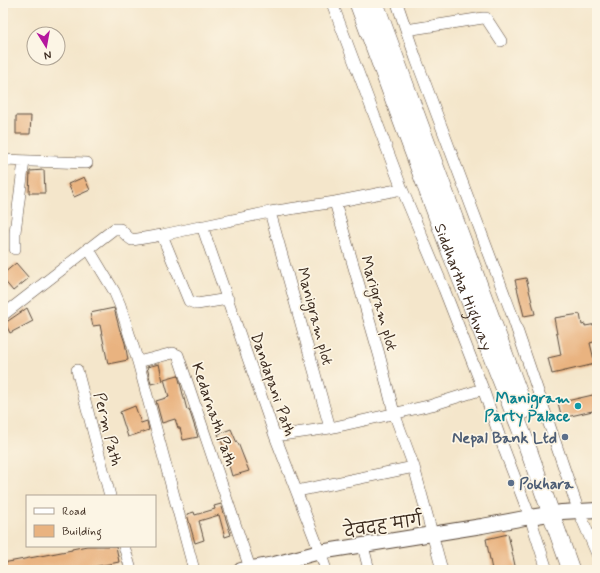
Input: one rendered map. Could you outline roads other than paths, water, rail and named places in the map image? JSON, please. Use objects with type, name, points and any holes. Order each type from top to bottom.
[{"type":"highway","name":"Siddhartha Highway","points":[[358,3],[454,261],[526,442],[584,570]]},
{"type":"highway","name":"Siddhartha Highway","points":[[375,3],[557,513],[571,570]]},
{"type":"main road","name":"देवदह मार्ग","points":[[245,569],[274,567],[320,552],[530,517],[597,510]]},
{"type":"street","points":[[332,3],[402,189],[444,289],[483,389],[530,517],[547,570]]},
{"type":"street","points":[[397,3],[416,59],[511,312],[579,512],[597,554]]},
{"type":"street","points":[[406,30],[486,18],[501,41]]},
{"type":"street","points":[[3,160],[87,163]]},
{"type":"street","points":[[15,249],[15,232],[24,161]]},
{"type":"street","points":[[3,316],[114,229],[120,229],[132,240],[270,212],[335,202],[402,189]]},
{"type":"street","name":"Marigram plot","points":[[335,202],[379,354],[394,413],[414,467],[442,570]]},
{"type":"street","name":"Manigram plot","points":[[270,212],[330,428]]},
{"type":"street","name":"Dandapani Path","points":[[202,226],[275,436],[326,570]]},
{"type":"street","points":[[162,235],[189,301],[197,304],[228,299]]},
{"type":"street","points":[[88,248],[114,291],[120,305],[138,362],[194,570]]},
{"type":"street","name":"Kedarnath Path","points":[[138,362],[173,353],[178,355],[245,569]]},
{"type":"street","name":"Perm Path","points":[[77,370],[110,495]]},
{"type":"street","points":[[275,436],[330,428],[432,405],[483,389]]},
{"type":"street","points":[[297,491],[414,467]]},
{"type":"street","points":[[363,546],[369,570]]},
{"type":"street","points":[[124,547],[131,570]]},
{"type":"place","name":"Manigram Party Palace","points":[[578,406]]},
{"type":"place","name":"Nepal Bank Ltd","points":[[565,437]]},
{"type":"place","name":"Pokhara","points":[[511,483]]}]
